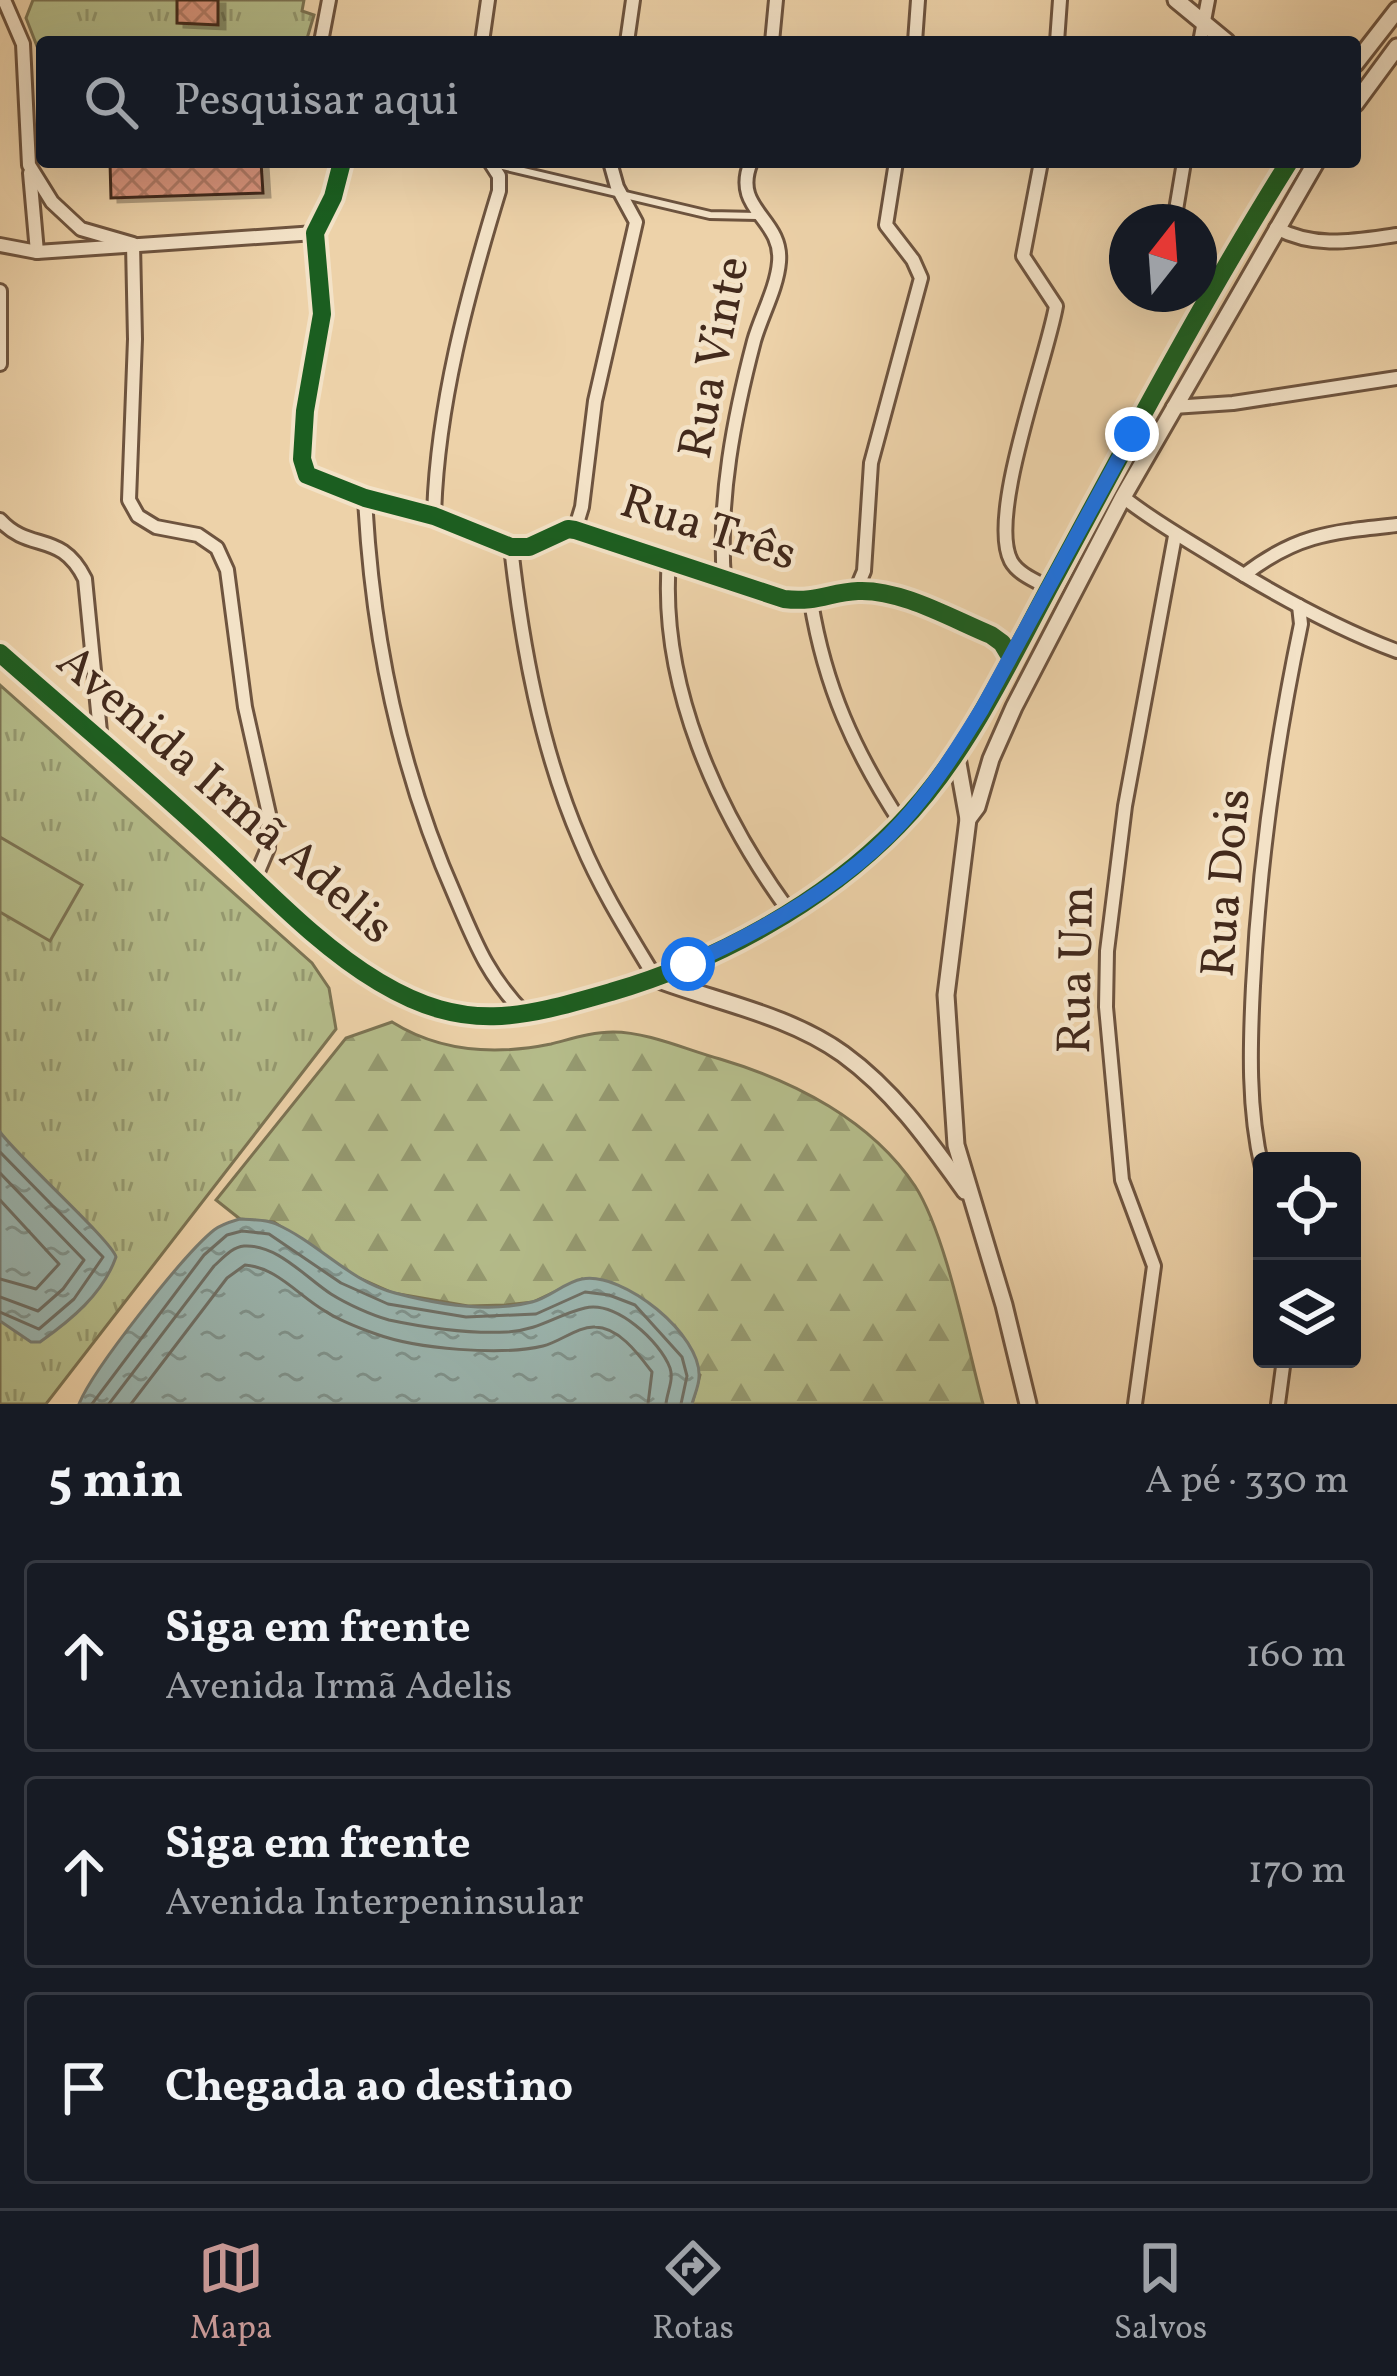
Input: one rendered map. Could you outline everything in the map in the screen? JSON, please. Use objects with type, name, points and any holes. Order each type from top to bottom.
[{"type":"street","points":[[4,0],[22,44],[37,252]]},
{"type":"street","points":[[322,36],[329,0]]},
{"type":"street","points":[[483,36],[488,0]]},
{"type":"street","points":[[628,36],[633,0]]},
{"type":"street","points":[[773,36],[776,0]]},
{"type":"street","points":[[915,36],[918,0]]},
{"type":"street","points":[[1058,36],[1060,0]]},
{"type":"street","points":[[1176,0],[1220,36]]},
{"type":"street","points":[[1201,36],[1208,0]]},
{"type":"street","points":[[1361,56],[1397,10]]},
{"type":"street","points":[[1361,98],[1389,71],[1397,46]]},
{"type":"street","points":[[29,165],[52,202],[81,229],[133,244]]},
{"type":"street","points":[[340,168],[333,197],[315,233],[322,314],[305,411],[302,459],[307,475],[365,498],[434,516],[511,547],[526,653],[580,840],[656,979],[773,1019],[840,1051],[883,1085],[971,1201]]},
{"type":"street","points":[[434,516],[461,327],[499,191],[500,176],[495,168]]},
{"type":"street","points":[[575,530],[595,401],[636,222],[612,168]]},
{"type":"street","name":"Rua Vinte","points":[[724,579],[723,517],[742,390],[780,259],[775,236],[746,197],[749,168]]},
{"type":"street","points":[[856,590],[863,571],[871,464],[921,278],[886,225],[895,168]]},
{"type":"street","points":[[1039,168],[1023,256],[1056,306],[1014,471],[1007,551],[1013,566],[1048,588]]},
{"type":"street","points":[[1177,204],[1183,168]]},
{"type":"street","name":"Avenida Irmã Adelis","points":[[1217,272],[1285,168]]},
{"type":"street","points":[[968,819],[977,807],[990,762],[1123,497],[1312,168]]},
{"type":"street","points":[[1276,228],[1296,238],[1334,244],[1397,235]]},
{"type":"street","points":[[0,244],[37,252],[315,233]]},
{"type":"street","points":[[133,244],[129,500],[138,516],[156,527],[198,535],[218,548],[226,570],[245,706],[269,814],[268,848],[254,881]]},
{"type":"street","points":[[0,291],[0,364]]},
{"type":"street","name":"Avenida Irmã Adelis","points":[[0,653],[254,881],[380,983],[478,1018],[527,1016],[656,979],[721,950],[789,911],[870,854],[901,824],[957,752],[1193,312]]},
{"type":"street","points":[[1173,407],[1233,403],[1397,378]]},
{"type":"street","points":[[1123,497],[1175,536],[1299,606],[1397,651]]},
{"type":"street","points":[[365,498],[368,561],[385,675],[415,793],[488,972],[527,1016]]},
{"type":"street","points":[[0,520],[21,535],[60,546],[75,559],[85,579],[101,742]]},
{"type":"street","points":[[1244,575],[1298,540],[1397,525]]},
{"type":"street","name":"Rua Três","points":[[511,547],[529,547],[575,530],[784,599],[811,602],[856,590],[886,595],[991,635],[1010,658]]},
{"type":"street","name":"Rua Um","points":[[1135,1404],[1154,1265],[1122,1180],[1106,1007],[1107,951],[1125,806],[1175,536]]},
{"type":"street","points":[[669,560],[666,595],[672,644],[688,713],[740,837],[789,911]]},
{"type":"street","points":[[811,602],[834,696],[861,762],[901,824]]},
{"type":"street","name":"Rua Dois","points":[[1260,1152],[1253,1107],[1255,950],[1268,810],[1301,624],[1299,606]]},
{"type":"street","points":[[957,752],[960,767],[969,773],[981,772],[990,762],[989,748],[980,739],[968,739],[957,752],[968,819],[946,995],[956,1145],[1028,1404]]},
{"type":"street","points":[[1278,1404],[1283,1368]]},
{"type":"lane","points":[[516,168],[710,215],[761,216]]},
{"type":"green space","points":[[33,0],[304,0],[302,11],[314,15],[308,36],[36,36],[36,44],[26,18]]},
{"type":"green space","points":[[0,685],[312,963],[329,988],[336,1029],[46,1404],[0,1404]]},
{"type":"green space","points":[[0,837],[82,885],[50,941],[0,912]]},
{"type":"green space","points":[[392,1022],[430,1040],[490,1050],[605,1032],[640,1035],[748,1068],[829,1106],[897,1162],[926,1207],[946,1261],[983,1404],[692,1404],[700,1375],[582,1279],[533,1302],[506,1305],[468,1306],[393,1293],[348,1273],[274,1222],[240,1219],[216,1200],[346,1038]]},
{"type":"water","points":[[0,1132],[116,1257],[94,1294],[40,1342],[31,1342],[0,1321]]},
{"type":"water","points":[[240,1219],[276,1224],[363,1280],[428,1301],[499,1307],[538,1300],[582,1279],[618,1285],[657,1309],[688,1343],[699,1377],[692,1404],[79,1404],[120,1340],[182,1262],[214,1230]]},
{"type":"building","points":[[177,0],[218,0],[218,25],[177,23]]},
{"type":"building","points":[[110,168],[261,168],[263,193],[111,198]]},
{"type":"cycle path","points":[[340,168],[333,197],[315,233],[322,314],[305,411],[302,459],[307,475],[365,498],[434,516],[511,547],[529,547],[568,529],[784,599],[858,591],[891,595],[991,635],[1011,658]]},
{"type":"cycle path","points":[[0,653],[323,942],[410,998],[467,1015],[521,1014],[650,979],[727,947],[801,905],[868,854],[923,799],[985,706],[1169,367],[1285,168]]},
{"type":"route","points":[[688,964],[789,911],[870,854],[901,824],[982,709],[1132,434]]}]
